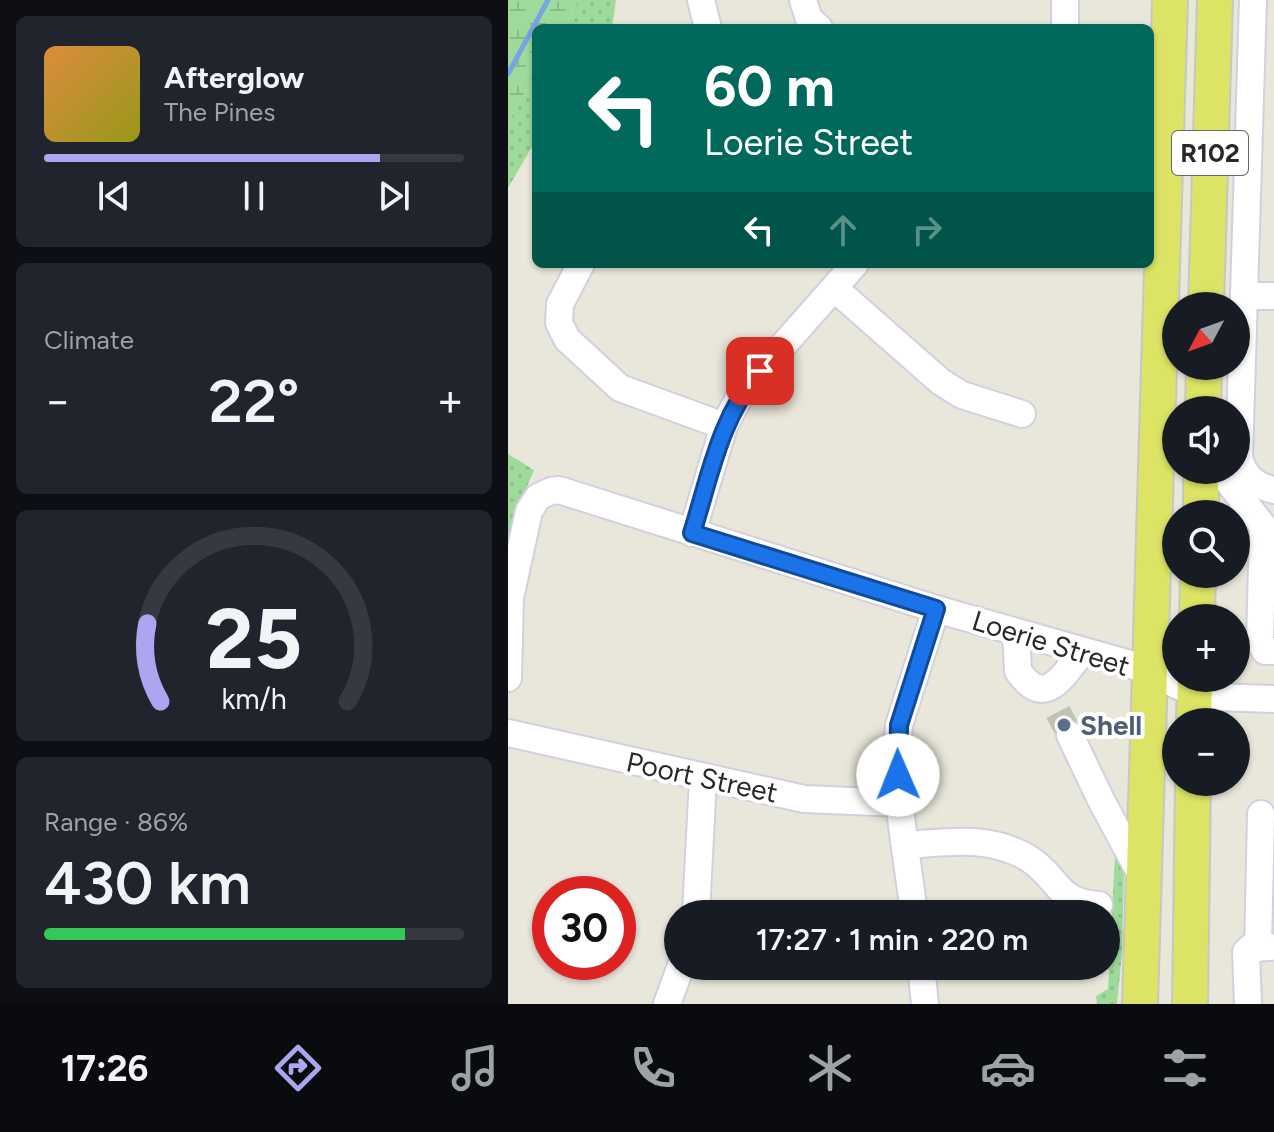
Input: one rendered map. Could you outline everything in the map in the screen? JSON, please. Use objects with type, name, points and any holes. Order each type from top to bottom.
[{"type":"main road","name":"R102","points":[[1206,292],[1215,0]]},
{"type":"main road","name":"R102","points":[[1140,1004],[1173,7]]},
{"type":"main road","points":[[1190,1004],[1193,796]]},
{"type":"street","points":[[701,0],[707,24]]},
{"type":"street","points":[[803,0],[809,19],[815,24]]},
{"type":"street","points":[[1065,0],[1065,24]]},
{"type":"street","points":[[1244,292],[1262,99],[1253,0]]},
{"type":"street","points":[[579,268],[560,304],[559,323],[567,339],[620,388],[724,426]]},
{"type":"street","points":[[692,533],[724,426],[742,392],[852,268]]},
{"type":"street","points":[[834,288],[941,382],[962,395],[1022,414]]},
{"type":"street","points":[[1250,296],[1274,296]]},
{"type":"street","points":[[1241,380],[1239,458],[1252,481],[1274,490]]},
{"type":"street","points":[[1232,484],[1269,526],[1260,642],[1265,651],[1274,651]]},
{"type":"street","name":"Loerie Street","points":[[508,678],[510,598],[529,511],[538,497],[551,491],[566,492],[936,609],[1130,664],[1194,698],[1274,699]]},
{"type":"street","points":[[912,900],[899,803],[899,725],[936,609]]},
{"type":"street","points":[[1016,632],[1018,671],[1059,712],[1143,879]]},
{"type":"street","points":[[1059,712],[1057,684],[1082,652]]},
{"type":"street","name":"Poort Street","points":[[508,733],[804,799],[899,803]]},
{"type":"street","points":[[697,900],[703,778]]},
{"type":"street","points":[[1248,1004],[1246,954],[1250,948],[1266,947],[1261,814]]},
{"type":"street","points":[[906,845],[976,840],[1000,845],[1031,860],[1073,900]]},
{"type":"street","points":[[667,1004],[676,980]]},
{"type":"street","points":[[922,980],[925,1004]]},
{"type":"green space","points":[[508,0],[579,0],[565,24],[532,24],[532,79],[513,113],[508,129]]},
{"type":"green space","points":[[579,0],[616,0],[613,24],[565,24]]},
{"type":"green space","points":[[532,79],[532,147],[508,188],[508,129],[513,113]]},
{"type":"green space","points":[[508,454],[534,470],[520,503],[508,558]]},
{"type":"green space","points":[[1115,854],[1124,872],[1120,973],[1120,900],[1113,900]]},
{"type":"green space","points":[[1108,980],[1119,980],[1117,1004],[1097,1004],[1096,996],[1108,989]]},
{"type":"waterway","points":[[535,24],[548,0]]},
{"type":"waterway","points":[[508,74],[532,30]]},
{"type":"tunnel","points":[[1058,712],[1070,735]]},
{"type":"place","name":"Shell","points":[[1064,725]]},
{"type":"route","points":[[760,371],[742,392],[724,426],[692,533],[936,609],[899,725],[898,775]]}]
